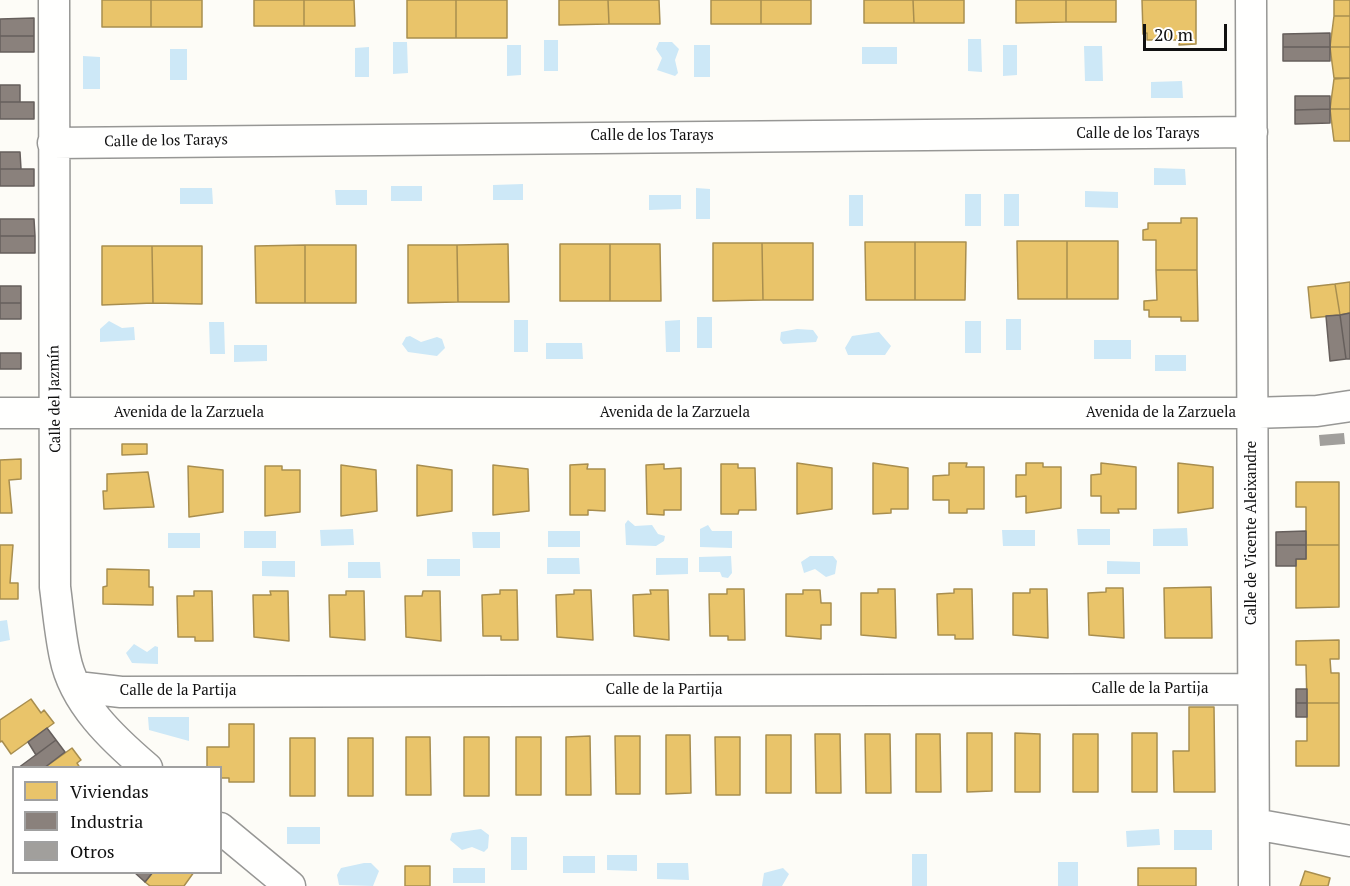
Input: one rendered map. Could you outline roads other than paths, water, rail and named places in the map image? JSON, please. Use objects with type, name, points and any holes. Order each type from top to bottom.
[{"type":"street","name":"Calle del Jazmín","points":[[54,0],[55,587],[65,659],[77,687],[94,717],[117,742],[145,766]]},
{"type":"street","name":"Calle de Vicente Aleixandre","points":[[1251,0],[1254,886]]},
{"type":"street","name":"Calle de los Tarays","points":[[53,143],[1252,132]]},
{"type":"street","name":"Avenida de la Zarzuela","points":[[0,413],[1251,413],[1317,411],[1350,406]]},
{"type":"street","name":"Calle de la Partija","points":[[77,687],[121,692],[1252,689]]},
{"type":"street","points":[[1254,824],[1275,825],[1350,841]]},
{"type":"street","points":[[222,830],[291,886]]},
{"type":"water","points":[[968,39],[981,39],[982,72],[968,71]]},
{"type":"water","points":[[544,40],[558,40],[558,71],[544,71]]},
{"type":"water","points":[[393,42],[407,42],[408,73],[393,74]]},
{"type":"water","points":[[659,42],[672,42],[679,49],[675,60],[678,73],[675,76],[657,70],[662,58],[656,49]]},
{"type":"water","points":[[507,45],[521,45],[521,75],[507,76]]},
{"type":"water","points":[[694,45],[710,45],[710,77],[694,77]]},
{"type":"water","points":[[1003,45],[1017,45],[1017,75],[1003,76]]},
{"type":"water","points":[[1084,46],[1102,46],[1103,81],[1085,81]]},
{"type":"water","points":[[369,47],[369,77],[355,77],[355,48]]},
{"type":"water","points":[[862,47],[897,47],[897,64],[862,64]]},
{"type":"water","points":[[170,49],[187,49],[187,80],[170,80]]},
{"type":"water","points":[[83,56],[100,57],[100,89],[83,89]]},
{"type":"water","points":[[1182,81],[1183,98],[1151,98],[1151,82]]},
{"type":"water","points":[[1154,168],[1185,169],[1186,185],[1154,185]]},
{"type":"water","points":[[523,184],[523,200],[493,200],[493,185]]},
{"type":"water","points":[[391,186],[422,186],[422,201],[391,201]]},
{"type":"water","points":[[180,188],[212,188],[213,204],[180,204]]},
{"type":"water","points":[[696,188],[710,189],[710,219],[696,219]]},
{"type":"water","points":[[335,190],[367,190],[367,205],[336,205]]},
{"type":"water","points":[[1085,191],[1118,192],[1118,208],[1085,207]]},
{"type":"water","points":[[965,194],[981,194],[981,226],[965,226]]},
{"type":"water","points":[[1004,194],[1019,194],[1019,226],[1004,226]]},
{"type":"water","points":[[649,195],[681,195],[681,209],[649,210]]},
{"type":"water","points":[[849,195],[863,195],[863,226],[849,226]]},
{"type":"water","points":[[697,317],[712,317],[712,348],[697,348]]},
{"type":"water","points":[[1006,319],[1021,319],[1021,350],[1006,350]]},
{"type":"water","points":[[514,320],[528,320],[528,352],[514,352]]},
{"type":"water","points":[[680,320],[680,352],[666,352],[665,321]]},
{"type":"water","points":[[109,321],[122,328],[134,327],[135,340],[100,342],[100,329]]},
{"type":"water","points":[[965,321],[981,321],[981,353],[965,353]]},
{"type":"water","points":[[209,322],[224,322],[225,354],[210,354]]},
{"type":"water","points":[[797,329],[813,330],[818,337],[816,342],[783,344],[780,340],[781,332]]},
{"type":"water","points":[[879,332],[891,346],[885,355],[848,355],[845,348],[852,336]]},
{"type":"water","points":[[410,336],[421,342],[437,337],[442,339],[445,348],[437,356],[408,352],[402,344],[406,337]]},
{"type":"water","points":[[1094,340],[1131,340],[1131,359],[1094,359]]},
{"type":"water","points":[[546,343],[582,343],[583,359],[546,359]]},
{"type":"water","points":[[234,345],[267,345],[267,361],[234,362]]},
{"type":"water","points":[[1155,355],[1186,355],[1186,371],[1155,371]]},
{"type":"water","points":[[628,520],[635,526],[652,525],[658,534],[665,536],[664,541],[656,546],[626,545],[625,524]]},
{"type":"water","points":[[708,525],[712,531],[732,531],[732,548],[700,547],[700,529]]},
{"type":"water","points":[[1187,528],[1188,546],[1153,546],[1153,529]]},
{"type":"water","points":[[353,529],[354,545],[321,546],[320,530]]},
{"type":"water","points":[[1077,529],[1110,529],[1110,545],[1078,545]]},
{"type":"water","points":[[1002,530],[1035,530],[1035,546],[1003,546]]},
{"type":"water","points":[[244,531],[276,531],[276,548],[244,548]]},
{"type":"water","points":[[548,531],[580,531],[580,547],[548,547]]},
{"type":"water","points":[[472,532],[500,532],[500,548],[473,548]]},
{"type":"water","points":[[168,533],[200,533],[200,548],[168,548]]},
{"type":"water","points":[[731,556],[732,573],[728,578],[722,577],[720,572],[699,572],[699,557]]},
{"type":"water","points":[[810,556],[833,556],[837,561],[835,574],[826,577],[815,569],[804,573],[801,562]]},
{"type":"water","points":[[547,558],[579,558],[580,574],[547,574]]},
{"type":"water","points":[[656,558],[688,558],[688,574],[656,575]]},
{"type":"water","points":[[427,559],[460,559],[460,576],[427,576]]},
{"type":"water","points":[[262,561],[295,561],[295,577],[262,576]]},
{"type":"water","points":[[1107,561],[1140,562],[1140,574],[1107,574]]},
{"type":"water","points":[[348,562],[380,562],[381,578],[348,578]]},
{"type":"water","points":[[7,620],[10,640],[0,642],[0,621]]},
{"type":"water","points":[[134,644],[147,652],[155,646],[158,647],[158,664],[132,663],[126,653]]},
{"type":"water","points":[[148,717],[189,717],[189,741],[149,730]]},
{"type":"water","points":[[287,827],[320,827],[320,844],[287,844]]},
{"type":"water","points":[[481,829],[489,835],[488,848],[484,852],[472,847],[462,850],[450,840],[452,833]]},
{"type":"water","points":[[1159,829],[1160,845],[1127,847],[1126,831]]},
{"type":"water","points":[[1174,830],[1212,830],[1212,850],[1174,850]]},
{"type":"water","points":[[511,837],[527,837],[527,870],[511,870]]},
{"type":"water","points":[[912,854],[927,854],[927,886],[912,886]]},
{"type":"water","points":[[607,855],[637,855],[637,871],[607,870]]},
{"type":"water","points":[[563,856],[595,856],[595,873],[563,873]]},
{"type":"water","points":[[1058,862],[1078,862],[1078,886],[1058,886]]},
{"type":"water","points":[[371,863],[379,871],[373,886],[339,885],[337,875],[341,868]]},
{"type":"water","points":[[657,863],[688,863],[689,880],[657,879]]},
{"type":"water","points":[[453,868],[485,868],[485,883],[453,883]]},
{"type":"water","points":[[783,868],[789,874],[782,886],[762,886],[764,873]]}]
